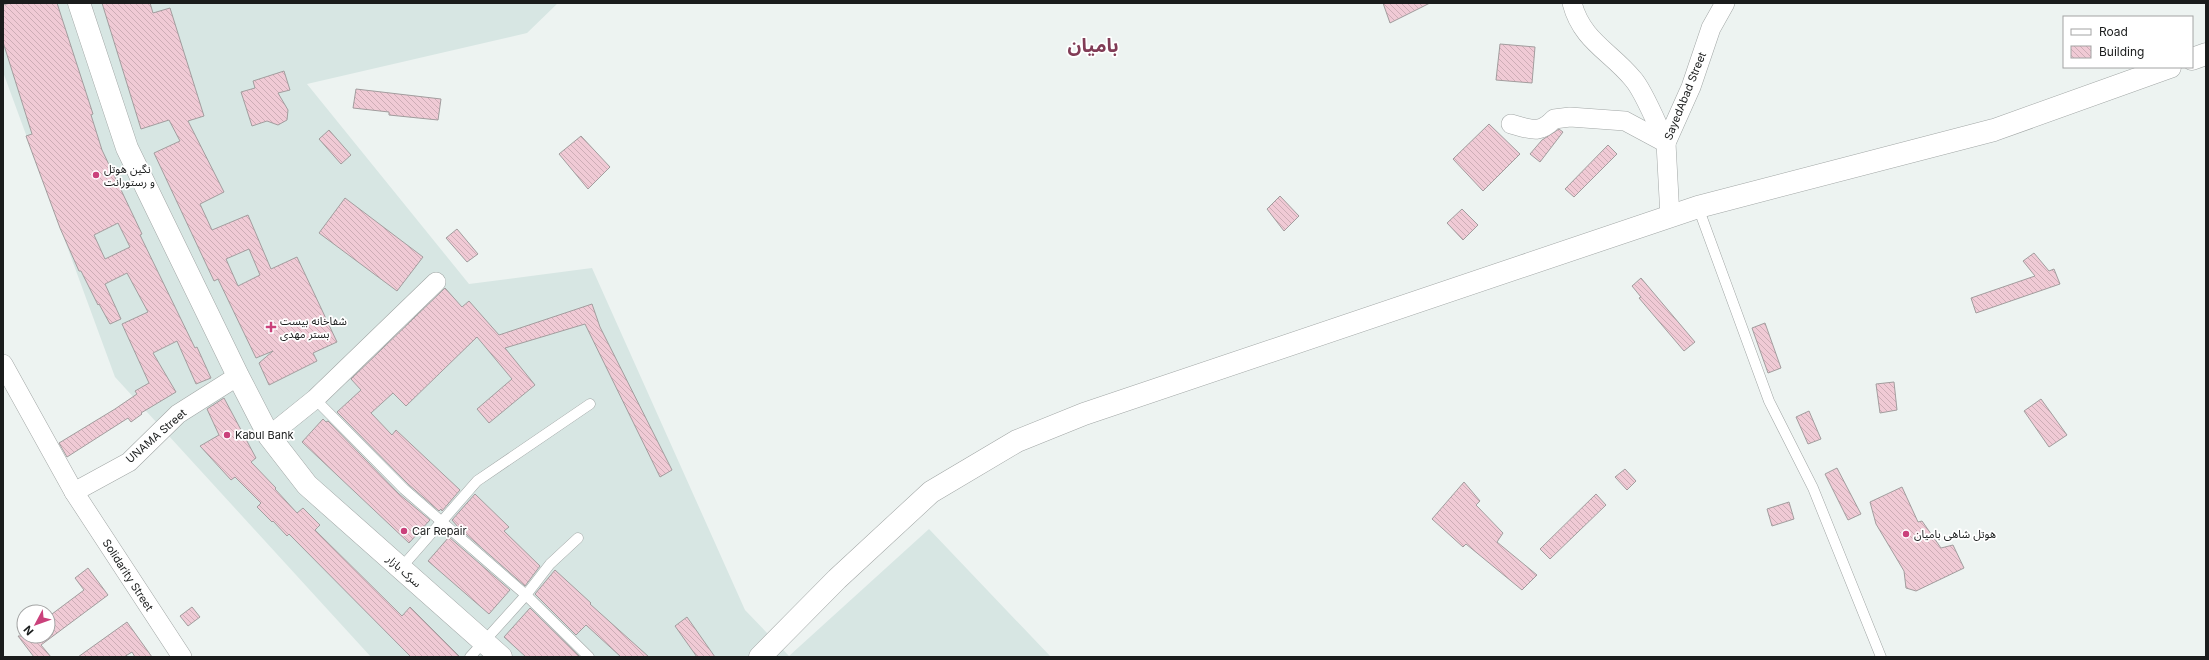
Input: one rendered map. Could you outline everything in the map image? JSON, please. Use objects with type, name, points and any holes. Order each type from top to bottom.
[{"type":"street","name":"سرک بازار","points":[[79,3],[127,148],[238,376],[269,436],[307,485],[401,568],[477,649],[501,657]]},
{"type":"street","points":[[1572,3],[1577,20],[1589,36],[1634,80],[1666,143]]},
{"type":"street","name":"SayedAbad Street","points":[[1670,217],[1666,143],[1691,87],[1711,28],[1725,3]]},
{"type":"street","points":[[2193,59],[2206,54]]},
{"type":"street","points":[[760,657],[837,580],[931,492],[1017,442],[1084,414],[1698,207],[1994,130],[2167,68]]},
{"type":"street","points":[[1511,124],[1537,130],[1546,128],[1554,119],[1570,117],[1625,121],[1666,143]]},
{"type":"street","points":[[269,436],[315,399],[436,282]]},
{"type":"street","points":[[3,364],[74,492]]},
{"type":"street","name":"UNAMA Street","points":[[74,492],[129,462],[178,414],[238,376]]},
{"type":"street","name":"Solidarity Street","points":[[74,492],[182,657]]},
{"type":"lane","points":[[1698,207],[1768,401],[1813,488],[1881,657]]},
{"type":"lane","points":[[315,399],[404,489],[526,595],[589,657]]},
{"type":"lane","points":[[401,568],[477,481],[590,404]]},
{"type":"lane","points":[[477,649],[526,595],[550,564],[578,538]]},
{"type":"shaded area","points":[[3,3],[558,3],[527,33],[307,84],[469,284],[592,268],[745,610],[789,656],[929,529],[1051,657],[371,657],[115,377],[3,72]]},
{"type":"building","points":[[10,3],[57,3],[93,114],[91,115],[102,150],[142,234],[140,235],[195,348],[197,347],[211,378],[196,384],[177,341],[153,353],[176,392],[141,413],[142,414],[131,422],[128,418],[67,457],[59,443],[115,409],[137,394],[135,391],[149,383],[122,324],[148,312],[127,273],[105,284],[121,319],[110,324],[99,304],[98,305],[81,271],[79,271],[60,228],[26,136],[32,134],[3,42],[3,5]],"holes":[[[118,223],[130,247],[105,259],[94,235]]]},
{"type":"building","points":[[102,3],[150,3],[153,13],[170,8],[204,116],[188,121],[224,192],[200,204],[212,230],[248,215],[271,269],[297,257],[337,342],[313,353],[317,361],[269,385],[259,363],[273,351],[256,358],[218,279],[214,281],[154,153],[180,141],[169,120],[141,129]],"holes":[[[249,249],[260,275],[238,286],[226,259]]]},
{"type":"building","points":[[1383,3],[1430,3],[1390,23]]},
{"type":"building","points":[[1500,44],[1535,47],[1532,83],[1496,80]]},
{"type":"building","points":[[284,71],[290,90],[278,93],[288,110],[287,120],[278,125],[267,121],[252,126],[241,92],[255,88],[253,81]]},
{"type":"building","points":[[356,89],[441,99],[438,120],[389,115],[389,112],[353,108]]},
{"type":"building","points":[[1489,124],[1520,154],[1483,191],[1453,159]]},
{"type":"building","points":[[1559,129],[1563,132],[1540,162],[1530,154],[1542,140]]},
{"type":"building","points":[[329,130],[351,155],[341,164],[319,139]]},
{"type":"building","points":[[581,136],[610,167],[588,189],[559,154]]},
{"type":"building","points":[[1608,145],[1617,154],[1574,197],[1565,189]]},
{"type":"building","points":[[1280,196],[1299,216],[1284,231],[1267,209]]},
{"type":"building","points":[[345,198],[423,257],[397,291],[319,233]]},
{"type":"building","points":[[1462,209],[1478,225],[1463,240],[1447,223]]},
{"type":"building","points":[[457,229],[478,254],[467,262],[446,238]]},
{"type":"building","points":[[2034,253],[2049,271],[2054,269],[2060,284],[1976,313],[1971,298],[2035,276],[2023,261]]},
{"type":"building","points":[[1641,278],[1695,342],[1684,351],[1639,298],[1641,297],[1632,286]]},
{"type":"building","points":[[445,288],[462,307],[469,301],[499,335],[592,304],[600,327],[672,470],[660,477],[585,324],[505,348],[535,385],[489,423],[477,409],[512,379],[477,337],[406,406],[393,393],[371,413],[392,435],[396,430],[460,490],[442,511],[441,509],[439,511],[408,484],[337,412],[361,390],[351,379]]},
{"type":"building","points":[[1765,323],[1781,368],[1768,373],[1752,328]]},
{"type":"building","points":[[1894,382],[1897,410],[1880,413],[1876,384]]},
{"type":"building","points":[[224,398],[256,458],[251,462],[276,488],[275,489],[297,513],[303,508],[320,525],[315,530],[402,616],[410,607],[460,657],[411,657],[289,534],[287,536],[257,507],[261,503],[235,477],[231,480],[200,446],[219,435],[207,409]]},
{"type":"building","points":[[2041,399],[2067,435],[2049,447],[2024,411]]},
{"type":"building","points":[[1809,411],[1821,439],[1808,444],[1796,417]]},
{"type":"building","points":[[323,419],[326,422],[328,421],[399,494],[430,520],[409,543],[302,442]]},
{"type":"building","points":[[1837,468],[1861,514],[1848,520],[1825,474]]},
{"type":"building","points":[[1625,469],[1636,481],[1627,490],[1615,477]]},
{"type":"building","points":[[1464,482],[1480,501],[1476,505],[1503,533],[1497,542],[1537,575],[1522,590],[1466,544],[1463,547],[1432,519]]},
{"type":"building","name":"هوتل شاهی بامیان","points":[[1902,487],[1918,522],[1922,521],[1941,548],[1953,545],[1964,568],[1916,591],[1906,588],[1904,571],[1876,524],[1870,502]]},
{"type":"building","points":[[475,494],[509,527],[504,531],[540,566],[525,586],[452,520]]},
{"type":"building","points":[[1596,494],[1606,505],[1550,559],[1540,549]]},
{"type":"building","points":[[1789,502],[1794,519],[1772,526],[1767,509]]},
{"type":"building","points":[[449,537],[510,590],[489,614],[428,561]]},
{"type":"building","points":[[88,568],[108,595],[56,634],[56,611],[84,590],[75,578]]},
{"type":"building","points":[[555,570],[649,657],[621,657],[586,625],[576,635],[535,594]]},
{"type":"building","points":[[192,607],[200,617],[188,626],[180,616]]},
{"type":"building","points":[[530,608],[580,657],[526,657],[504,637]]},
{"type":"building","points":[[687,617],[715,657],[697,657],[675,626]]},
{"type":"building","points":[[127,622],[152,657],[135,657],[132,652],[124,657],[78,657]]},
{"type":"building","points":[[24,644],[42,644],[41,645],[51,657],[34,657]]},
{"type":"place","name":"نگین هوتل و رستورانت","points":[[96,175]]},
{"type":"place","name":"شفاخانه بیست بستر مهدی","points":[[271,327]]},
{"type":"place","name":"Kabul Bank","points":[[227,435]]},
{"type":"place","name":"Car Repair","points":[[404,531]]},
{"type":"place","name":"هوتل شاهی بامیان","points":[[1906,534]]},
{"type":"district","name":"بامیان","points":[[1093,45]]}]
